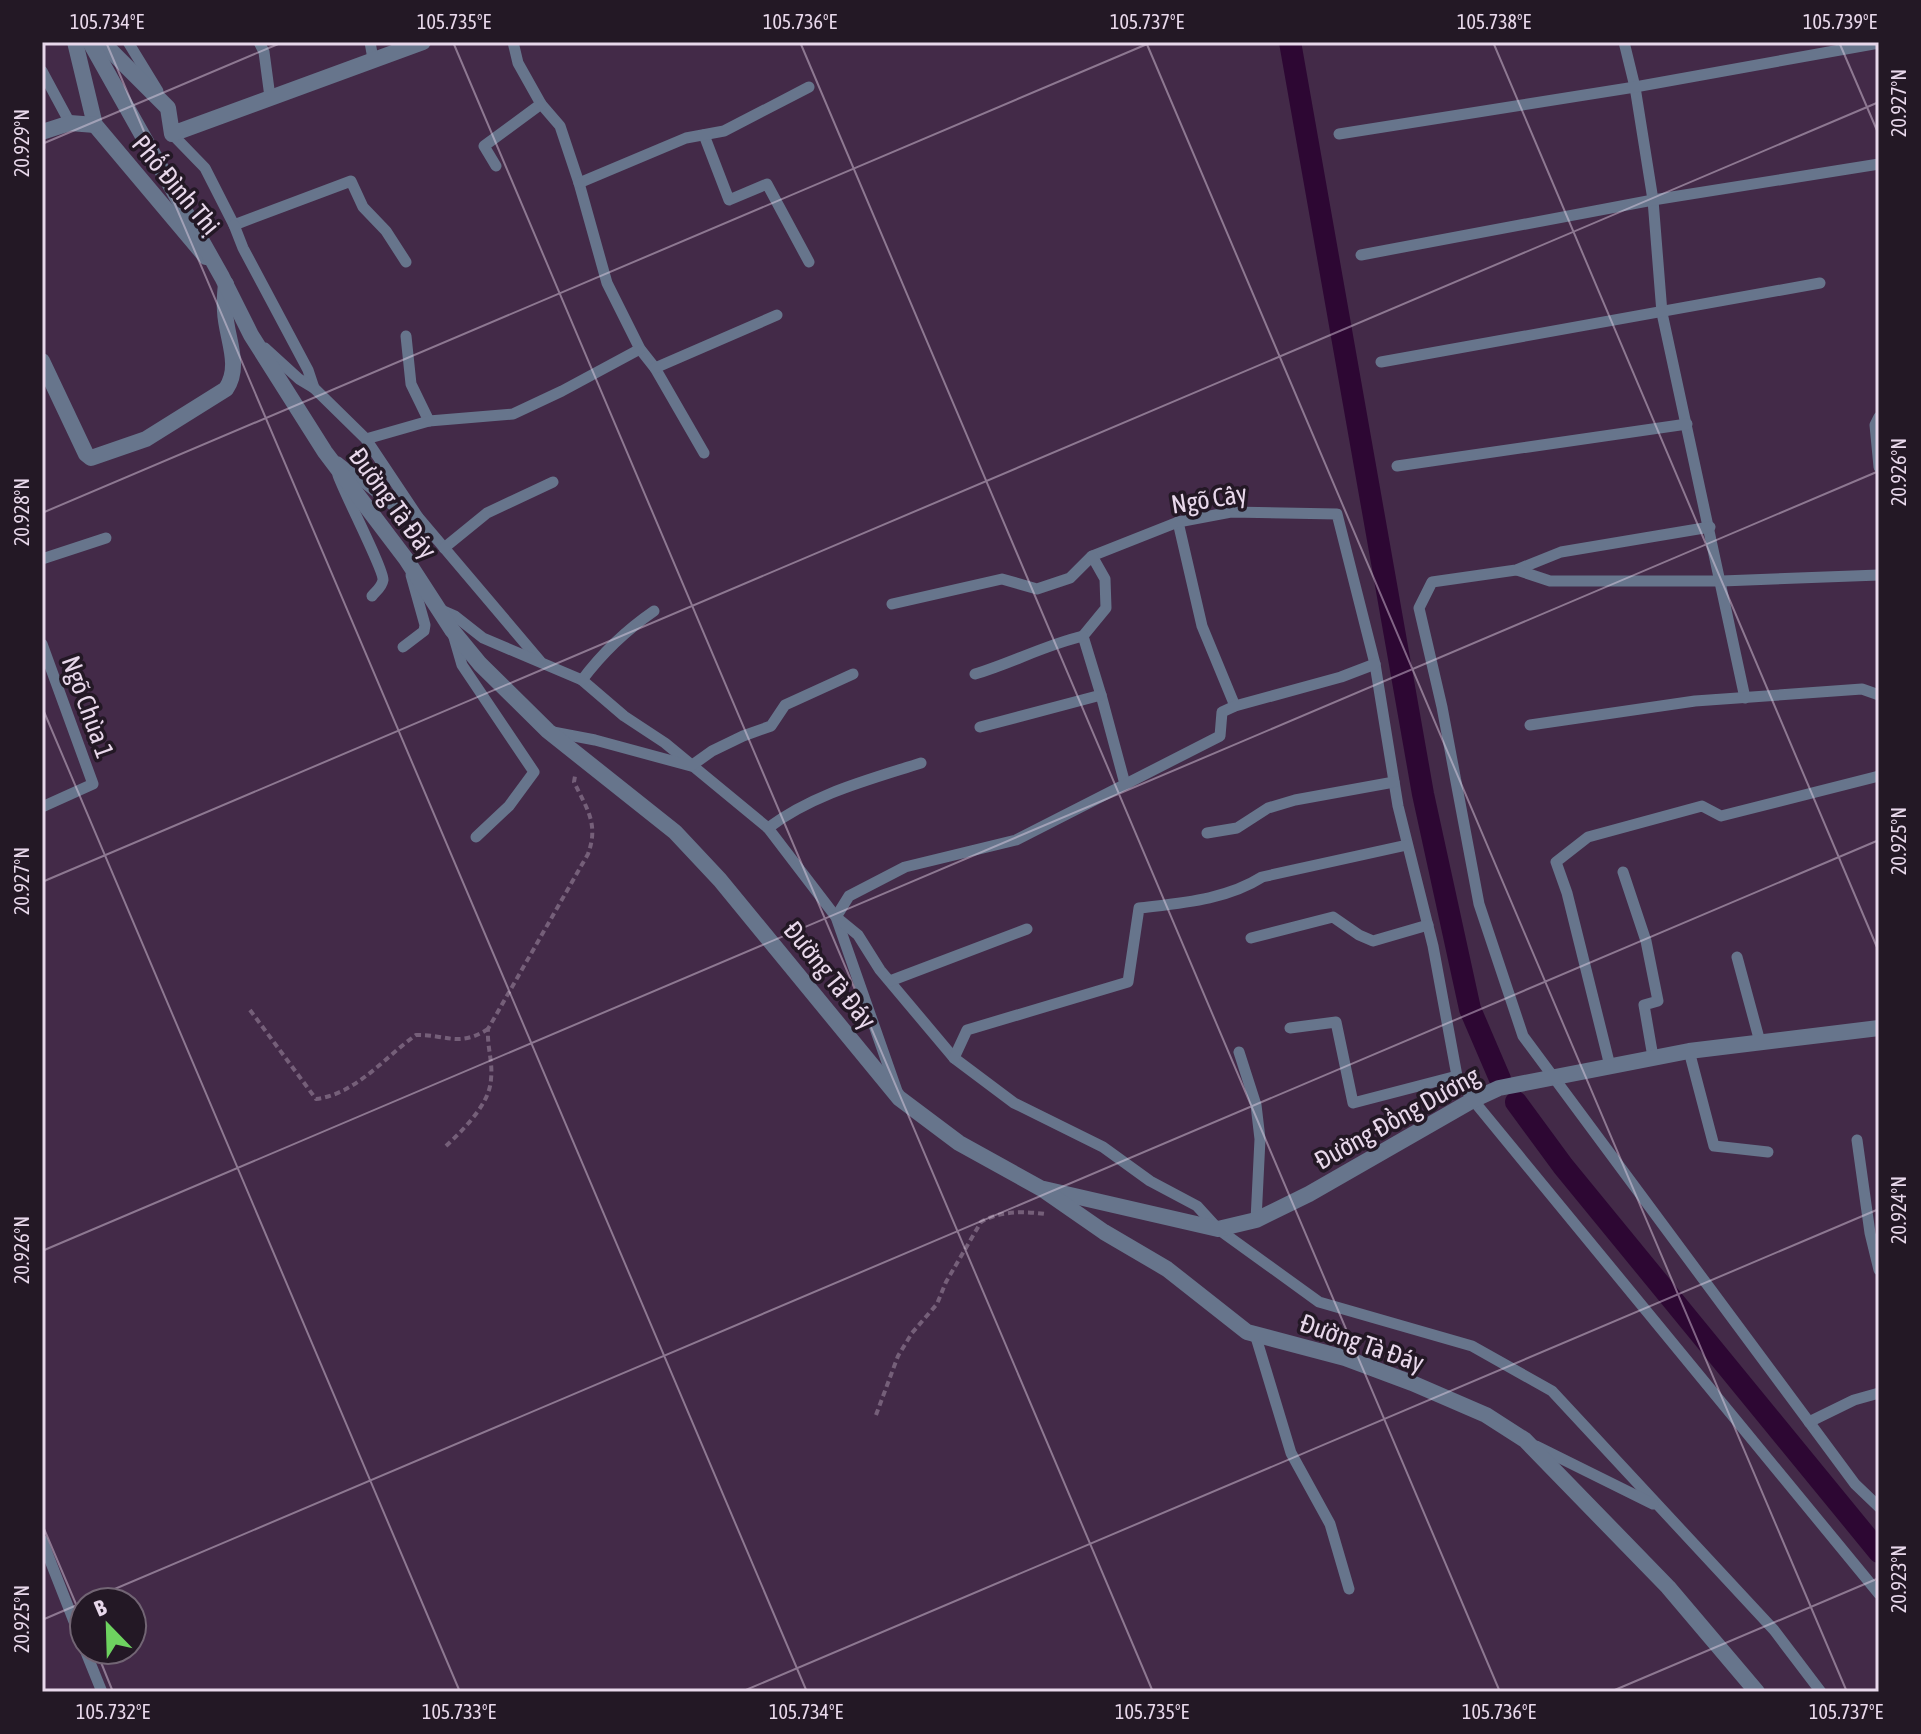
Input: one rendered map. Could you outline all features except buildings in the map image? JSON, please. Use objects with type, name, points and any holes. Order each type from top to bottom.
[{"type":"street","name":"Phố Đình Thị","points":[[75,42],[95,125],[224,280]]},
{"type":"street","name":"Đường Tà Đáy","points":[[90,42],[224,280],[251,335],[329,458],[406,559],[452,630],[480,664],[548,731],[675,832],[720,880],[899,1098],[959,1143],[1042,1189],[1104,1232],[1167,1269],[1247,1332],[1345,1358],[1412,1383],[1486,1415],[1525,1440],[1668,1587],[1755,1690]]},
{"type":"street","points":[[102,42],[168,108],[172,134],[270,97],[372,50],[423,42]]},
{"type":"street","points":[[42,132],[70,123],[95,125]]},
{"type":"street","points":[[42,361],[86,454],[91,458],[146,439],[226,389],[233,379],[224,280]]},
{"type":"street","name":"Đường Đồng Dương","points":[[1042,1189],[1218,1229],[1256,1220],[1309,1194],[1499,1088],[1689,1051],[1879,1028]]},
{"type":"lane","points":[[128,42],[168,108]]},
{"type":"lane","points":[[259,42],[264,52],[270,97]]},
{"type":"lane","points":[[513,42],[518,63],[541,104],[560,126],[607,283],[640,349],[655,368],[704,453]]},
{"type":"lane","points":[[1624,42],[1635,87],[1653,200],[1662,313],[1745,698]]},
{"type":"lane","points":[[1339,134],[1635,87],[1879,43]]},
{"type":"lane","points":[[42,71],[70,123]]},
{"type":"lane","points":[[579,183],[686,138],[724,131],[809,87]]},
{"type":"lane","points":[[496,166],[484,146],[541,104]]},
{"type":"lane","points":[[172,134],[205,168],[308,370],[314,388]]},
{"type":"lane","points":[[704,135],[729,200],[767,184],[809,262]]},
{"type":"lane","points":[[1361,255],[1653,200],[1879,164]]},
{"type":"lane","points":[[234,225],[351,181],[363,207],[386,231],[406,262]]},
{"type":"lane","points":[[1381,362],[1820,283]]},
{"type":"lane","points":[[655,368],[777,315]]},
{"type":"lane","points":[[251,335],[299,379],[314,388],[366,439],[418,517],[540,661]]},
{"type":"lane","points":[[406,336],[411,384],[429,421]]},
{"type":"lane","points":[[366,439],[429,421],[513,414],[640,349]]},
{"type":"lane","points":[[1879,417],[1875,425],[1879,467]]},
{"type":"lane","points":[[1397,466],[1687,424]]},
{"type":"lane","points":[[329,458],[396,508],[418,517]]},
{"type":"lane","points":[[329,458],[378,562],[383,579],[372,596]]},
{"type":"lane","points":[[444,548],[487,513],[553,482]]},
{"type":"lane","name":"Ngõ Cây","points":[[892,604],[1002,579],[1037,589],[1070,578],[1092,556],[1178,522],[1231,512],[1337,514],[1375,664]]},
{"type":"lane","points":[[1178,522],[1202,626],[1235,706]]},
{"type":"lane","points":[[1710,527],[1561,552],[1516,570],[1432,582],[1419,608],[1442,707],[1479,904],[1523,1036],[1855,1484],[1879,1507]]},
{"type":"lane","points":[[42,559],[106,538]]},
{"type":"lane","points":[[975,674],[1004,665],[1054,642],[1083,636],[1106,608],[1105,579],[1092,556]]},
{"type":"lane","points":[[403,647],[424,631],[425,625],[406,559]]},
{"type":"lane","points":[[1516,570],[1550,581],[1722,581],[1879,575]]},
{"type":"lane","points":[[439,609],[455,616],[483,638],[582,680],[768,828],[836,917],[858,935],[890,981],[954,1058],[1014,1103],[1103,1147],[1150,1181],[1197,1206],[1218,1229],[1319,1302],[1472,1346],[1552,1391],[1774,1630],[1821,1692]]},
{"type":"lane","points":[[582,680],[597,659],[621,635],[654,611]]},
{"type":"lane","points":[[452,630],[462,665],[534,772],[509,806],[476,837]]},
{"type":"lane","points":[[1083,636],[1125,784]]},
{"type":"lane","name":"Ngõ Chùa 1","points":[[42,644],[93,784],[42,807]]},
{"type":"lane","points":[[836,917],[849,896],[905,867],[1016,840],[1220,736],[1222,712],[1375,664],[1394,782],[1428,925],[1457,1076],[1473,1100],[1879,1594]]},
{"type":"lane","points":[[691,766],[712,751],[771,726],[785,705],[853,674]]},
{"type":"lane","points":[[1530,725],[1695,701],[1862,689],[1879,695]]},
{"type":"lane","points":[[980,727],[1101,695]]},
{"type":"lane","points":[[548,731],[595,740],[691,766]]},
{"type":"lane","points":[[768,828],[792,810],[832,792],[921,763]]},
{"type":"lane","points":[[1610,1066],[1567,893],[1556,862],[1588,837],[1702,806],[1721,816],[1879,776]]},
{"type":"lane","points":[[1207,833],[1237,828],[1268,808],[1295,800],[1394,782]]},
{"type":"lane","points":[[954,1058],[967,1030],[1128,982],[1139,908],[1188,902],[1244,888],[1262,877],[1407,845]]},
{"type":"lane","points":[[1623,872],[1646,941],[1658,1001],[1644,1005],[1653,1057]]},
{"type":"lane","points":[[836,917],[899,1098]]},
{"type":"lane","points":[[1251,938],[1333,917],[1373,941],[1428,925]]},
{"type":"lane","points":[[890,981],[1027,929]]},
{"type":"lane","points":[[1737,957],[1760,1042]]},
{"type":"lane","points":[[1290,1028],[1336,1022],[1353,1103],[1457,1076]]},
{"type":"lane","points":[[1689,1051],[1714,1146],[1768,1152]]},
{"type":"lane","points":[[1239,1052],[1256,1105],[1260,1139],[1256,1220]]},
{"type":"lane","points":[[1857,1140],[1870,1233],[1879,1270]]},
{"type":"lane","points":[[1255,1334],[1291,1453],[1330,1524],[1349,1589]]},
{"type":"lane","points":[[1809,1422],[1854,1400],[1879,1393]]},
{"type":"lane","points":[[1525,1440],[1661,1508]]},
{"type":"lane","points":[[42,1540],[68,1607]]},
{"type":"lane","points":[[91,1666],[102,1692]]},
{"type":"path","points":[[446,1146],[463,1130],[481,1105],[491,1083],[488,1029],[588,854],[595,836],[591,818],[574,782],[577,754]]},
{"type":"path","points":[[250,1010],[316,1099],[325,1098],[351,1085],[416,1035],[453,1041],[473,1038],[488,1029]]},
{"type":"path","points":[[876,1415],[898,1356],[912,1333],[937,1304],[946,1282],[981,1222],[989,1217],[1016,1213],[1057,1215]]},
{"type":"waterway","points":[[1290,42],[1423,794],[1470,1009],[1500,1079]]},
{"type":"waterway","points":[[1516,1102],[1563,1166],[1879,1552]]}]
